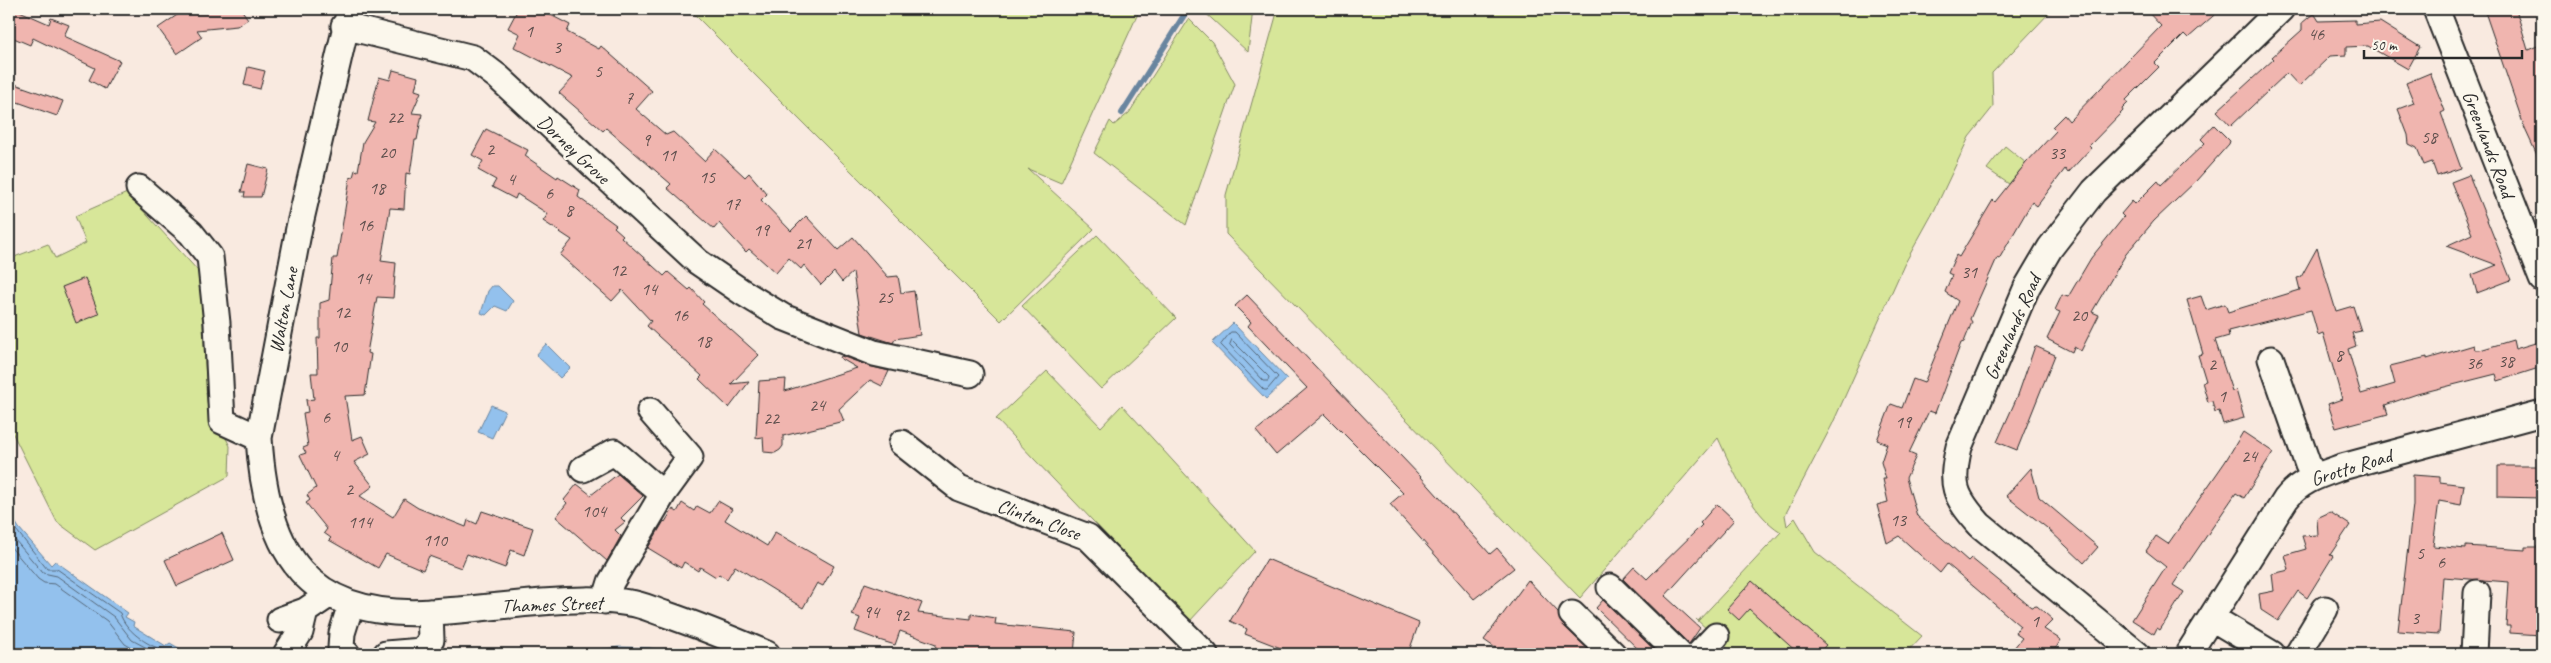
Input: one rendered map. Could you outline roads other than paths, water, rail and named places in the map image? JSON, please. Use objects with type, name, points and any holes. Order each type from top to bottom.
[{"type":"street","name":"Greenlands Road","points":[[2137,654],[1980,525],[1966,510],[1957,492],[1953,473],[1959,447],[2027,287],[2050,248],[2094,191],[2281,9]]},
{"type":"street","name":"Greenlands Road","points":[[2436,9],[2542,279]]},
{"type":"street","name":"Dorney Grove","points":[[347,17],[473,58],[498,77],[698,262],[783,317],[874,353],[970,374]]},
{"type":"street","name":"Walton Lane","points":[[341,599],[314,585],[296,566],[282,540],[266,491],[259,438],[299,228],[347,17]]},
{"type":"street","points":[[139,188],[191,233],[210,257],[217,323],[222,421],[259,438]]},
{"type":"street","points":[[2271,359],[2308,465],[2315,476]]},
{"type":"street","points":[[606,601],[611,582],[663,494],[690,457],[650,411]]},
{"type":"street","name":"Grotto Road","points":[[2188,654],[2294,489],[2315,476],[2542,413]]},
{"type":"street","name":"Clinton Close","points":[[902,443],[959,488],[1088,536],[1205,654]]},
{"type":"street","points":[[583,469],[614,452],[663,494]]},
{"type":"street","points":[[1610,587],[1679,654]]},
{"type":"street","points":[[2474,654],[2478,593]]},
{"type":"street","points":[[280,620],[341,599],[341,648],[347,654]]},
{"type":"street","name":"Thames Street","points":[[341,599],[375,609],[430,612],[564,601],[606,601],[636,605],[726,636],[767,654]]},
{"type":"street","points":[[2298,654],[2325,608]]},
{"type":"street","points":[[286,654],[300,632],[305,611]]},
{"type":"street","points":[[386,654],[422,651],[431,640],[430,612]]},
{"type":"street","points":[[1572,614],[1613,654]]},
{"type":"street","points":[[2212,618],[2272,654]]},
{"type":"street","points":[[1699,654],[1716,636]]},
{"type":"water","points":[[492,286],[498,286],[513,301],[507,311],[495,306],[486,315],[481,313],[488,291]]},
{"type":"water","points":[[1233,323],[1287,379],[1266,399],[1212,343]]},
{"type":"water","points":[[546,344],[570,368],[560,378],[536,355]]},
{"type":"water","points":[[491,405],[505,411],[492,438],[478,432]]},
{"type":"water","points":[[9,512],[19,528],[51,565],[55,561],[128,613],[125,617],[134,622],[133,626],[166,646],[170,643],[189,654],[9,654]]},
{"type":"water","points":[[619,647],[650,648],[676,654],[570,654]]},
{"type":"waterway","points":[[1122,113],[1188,9]]}]
